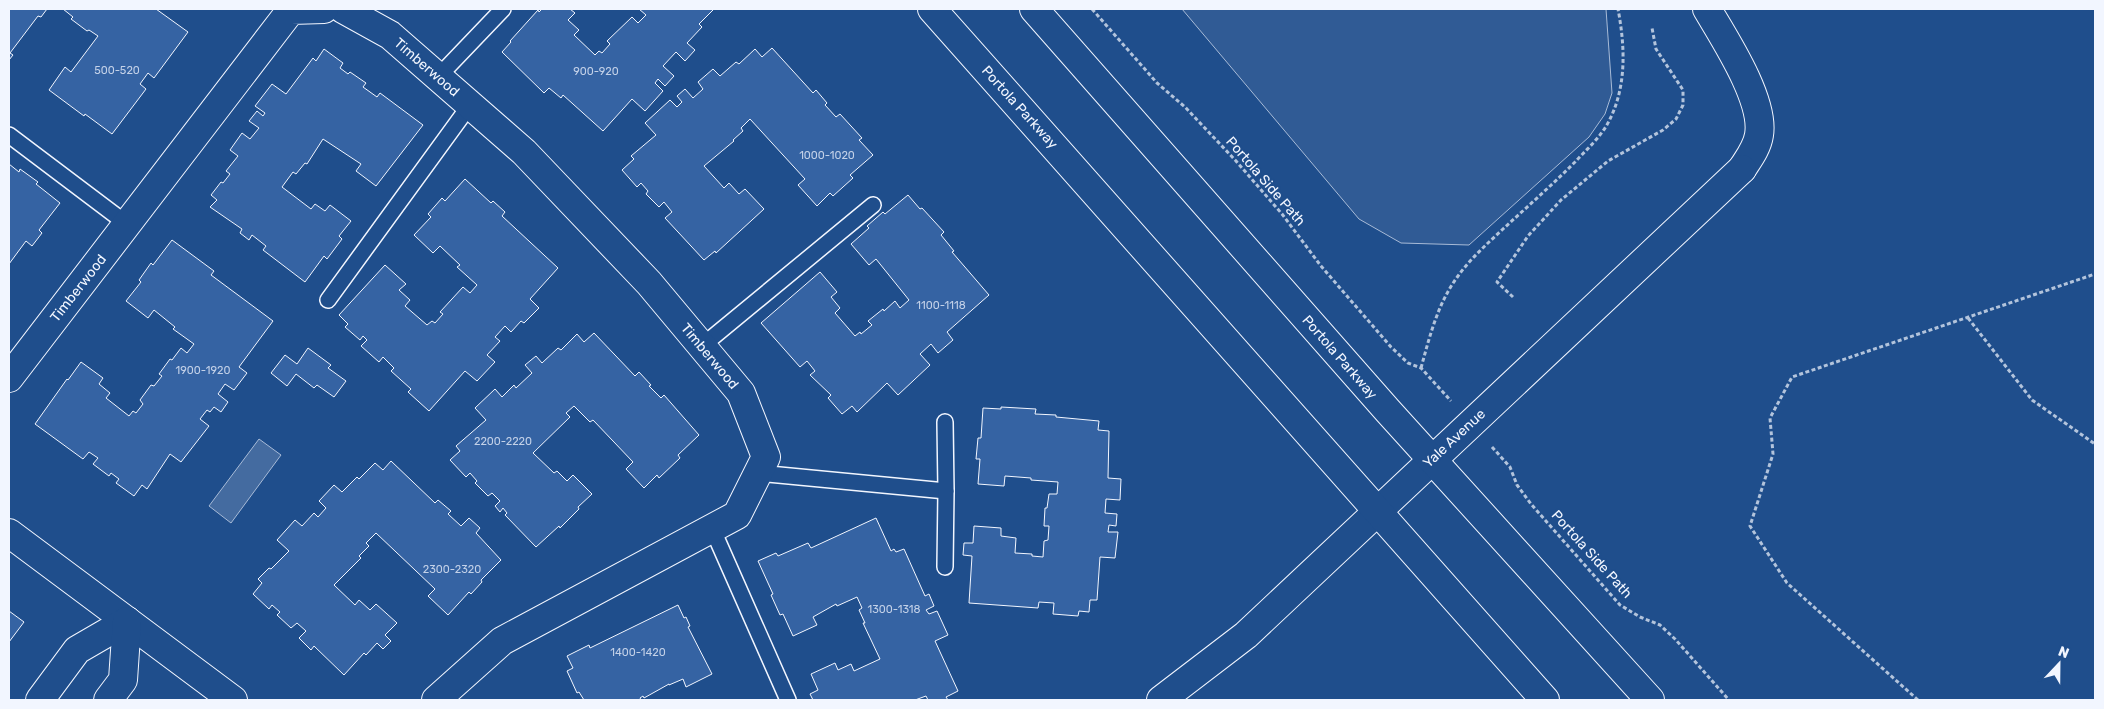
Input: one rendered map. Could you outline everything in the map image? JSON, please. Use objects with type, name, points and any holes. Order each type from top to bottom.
[{"type":"street","name":"Timberwood","points":[[9,378],[291,10],[322,9]]},
{"type":"street","name":"Timberwood","points":[[343,9],[390,35],[530,158],[649,283],[741,393],[766,456],[737,515],[502,641],[436,700]]},
{"type":"street","name":"Portola Parkway","points":[[932,9],[1545,700]]},
{"type":"street","name":"Portola Parkway","points":[[1034,9],[1388,411],[1650,700]]},
{"type":"street","name":"Yale Avenue","points":[[1161,700],[1246,635],[1742,168],[1758,142],[1760,132],[1758,116],[1743,72],[1707,9]]},
{"type":"street","points":[[9,533],[233,700]]},
{"type":"street","points":[[40,700],[77,650],[127,621]]},
{"type":"street","points":[[108,700],[123,680],[127,621]]},
{"type":"lane","points":[[438,77],[503,9]]},
{"type":"lane","points":[[328,300],[470,105]]},
{"type":"lane","points":[[9,135],[127,224]]},
{"type":"lane","points":[[702,346],[873,205]]},
{"type":"lane","points":[[944,567],[945,422]]},
{"type":"lane","points":[[758,473],[946,492]]},
{"type":"lane","points":[[712,528],[788,700]]},
{"type":"path","name":"Portola Side Path","points":[[1092,9],[1157,83],[1185,107],[1236,161],[1282,214],[1321,266],[1391,347],[1408,363],[1421,368],[1435,318],[1457,277],[1475,255],[1594,143],[1609,121],[1618,94],[1623,70],[1622,32],[1618,9]]},
{"type":"path","points":[[1512,297],[1497,282],[1528,236],[1561,200],[1608,161],[1663,130],[1676,119],[1683,105],[1683,90],[1656,49],[1652,28]]},
{"type":"path","points":[[1918,700],[1787,583],[1750,526],[1773,454],[1770,418],[1792,377],[2095,274]]},
{"type":"path","points":[[1968,318],[2032,400],[2095,444]]},
{"type":"path","name":"Portola Side Path","points":[[1514,474],[1517,485],[1531,504],[1620,605],[1640,617],[1660,625],[1675,639],[1729,700]]},
{"type":"shaded area","points":[[1182,9],[1606,9],[1612,93],[1605,114],[1589,137],[1469,245],[1401,243],[1359,219]]},
{"type":"shaded area","points":[[259,439],[281,455],[231,523],[209,506]]},
{"type":"building","points":[[9,9],[47,9],[41,17],[38,16],[10,53],[13,55],[9,60]]},
{"type":"building","points":[[63,9],[156,9],[188,32],[154,78],[148,73],[140,84],[146,89],[112,134],[49,90],[65,67],[71,72],[98,36],[89,30],[87,31],[71,19],[73,17]]},
{"type":"building","points":[[542,9],[570,9],[575,13],[568,20],[579,30],[574,35],[595,55],[599,51],[602,53],[610,44],[607,41],[632,17],[638,23],[646,15],[639,9],[714,9],[699,24],[702,27],[687,43],[695,50],[685,61],[676,52],[663,66],[674,76],[665,86],[658,79],[655,83],[663,91],[645,111],[632,99],[603,131],[563,95],[561,98],[549,88],[544,93],[502,52],[538,10],[539,12]]},
{"type":"building","points":[[772,48],[813,93],[816,90],[827,103],[825,105],[836,117],[840,114],[862,138],[859,140],[873,155],[850,175],[853,178],[833,196],[830,193],[817,206],[798,185],[805,179],[750,119],[741,128],[743,131],[734,141],[704,166],[724,188],[729,183],[739,194],[745,189],[764,209],[716,253],[715,251],[704,260],[665,218],[672,212],[664,202],[659,207],[646,194],[648,191],[641,183],[637,187],[622,170],[634,159],[631,156],[656,135],[645,123],[670,100],[677,107],[682,102],[677,96],[685,89],[693,98],[703,89],[698,82],[713,69],[720,76],[736,62],[739,64],[755,49],[762,57]]},
{"type":"building","points":[[324,49],[343,63],[340,68],[348,74],[350,72],[366,83],[363,87],[377,97],[380,93],[423,125],[376,186],[356,171],[361,164],[323,139],[307,164],[305,163],[296,174],[293,172],[282,187],[311,209],[315,204],[325,211],[330,205],[351,221],[339,236],[342,239],[327,259],[324,256],[305,282],[263,250],[266,246],[252,235],[249,240],[240,233],[242,229],[210,207],[217,200],[211,195],[230,174],[226,171],[238,156],[230,150],[242,133],[250,139],[259,128],[249,121],[257,111],[263,116],[265,113],[255,106],[272,84],[286,94],[313,58],[316,61]]},
{"type":"building","points":[[9,164],[19,172],[20,169],[38,182],[36,184],[60,203],[39,230],[42,233],[32,246],[26,241],[9,264]]},
{"type":"building","points":[[465,179],[491,203],[493,201],[505,212],[502,216],[558,268],[530,299],[539,308],[524,323],[521,321],[511,332],[505,326],[495,337],[500,341],[487,355],[495,362],[477,381],[465,371],[429,411],[408,392],[411,389],[391,371],[394,368],[383,357],[379,362],[361,346],[367,340],[363,336],[360,340],[345,327],[348,324],[339,315],[385,265],[406,284],[399,290],[410,300],[405,306],[427,325],[432,321],[435,323],[443,314],[440,312],[463,287],[470,293],[477,285],[457,267],[460,265],[440,246],[433,253],[414,235],[431,217],[428,214],[442,198],[445,201]]},
{"type":"building","points":[[908,195],[944,232],[941,235],[954,251],[952,252],[989,295],[947,332],[953,340],[938,353],[931,344],[920,354],[930,365],[898,395],[887,383],[857,412],[852,406],[842,414],[828,398],[831,395],[810,375],[815,371],[807,361],[800,367],[761,323],[820,272],[837,292],[831,297],[840,308],[835,313],[855,336],[860,332],[861,334],[872,325],[868,321],[895,301],[900,308],[909,300],[876,259],[869,265],[851,244],[883,212],[885,214]]},
{"type":"building","points":[[172,240],[214,271],[211,275],[273,321],[239,367],[247,373],[234,390],[225,384],[218,394],[228,402],[221,412],[214,407],[210,412],[207,410],[200,419],[209,426],[181,462],[170,454],[147,489],[142,485],[134,496],[116,483],[119,479],[111,473],[109,476],[93,464],[98,458],[89,452],[83,459],[35,424],[81,362],[103,378],[99,384],[110,393],[106,398],[129,416],[133,411],[136,413],[143,404],[140,400],[151,385],[154,386],[162,376],[159,374],[170,359],[172,360],[181,348],[187,353],[194,344],[173,329],[175,327],[154,310],[148,318],[126,301],[141,282],[139,280],[151,263],[153,265]]},
{"type":"building","points":[[594,333],[635,376],[639,372],[661,398],[664,395],[699,435],[678,455],[680,458],[659,478],[657,475],[644,488],[626,469],[633,462],[593,420],[590,422],[574,406],[566,413],[570,417],[533,453],[554,473],[557,471],[567,481],[573,475],[592,494],[560,528],[559,526],[536,547],[505,515],[507,513],[503,508],[500,512],[495,506],[500,501],[492,493],[488,496],[475,483],[477,481],[470,473],[466,477],[450,460],[460,451],[456,446],[486,420],[475,408],[495,389],[502,397],[514,385],[516,388],[532,373],[525,365],[536,356],[542,363],[558,348],[561,350],[577,334],[584,342]]},
{"type":"building","points":[[308,348],[331,365],[328,368],[346,381],[334,397],[317,385],[314,388],[296,374],[287,386],[271,373],[285,355],[297,364]]},
{"type":"building","points":[[1001,407],[1036,409],[1035,414],[1099,421],[1098,430],[1109,431],[1108,478],[1121,479],[1120,500],[1106,499],[1105,513],[1117,514],[1116,526],[1109,525],[1108,532],[1118,532],[1115,558],[1100,557],[1097,600],[1090,600],[1089,612],[1079,611],[1078,616],[1053,614],[1054,603],[1039,602],[1038,608],[969,603],[972,556],[963,555],[964,543],[973,543],[974,526],[1001,528],[1001,536],[1016,538],[1015,553],[1043,557],[1044,541],[1048,540],[1049,526],[1044,526],[1045,508],[1047,508],[1049,494],[1057,494],[1058,482],[1031,480],[1031,478],[1005,476],[1004,486],[978,484],[980,459],[976,459],[978,438],[981,438],[983,408],[1001,409]]},
{"type":"building","points":[[391,461],[435,503],[438,500],[451,511],[448,514],[461,526],[469,518],[480,528],[476,533],[501,560],[481,580],[482,582],[471,594],[469,592],[448,615],[428,596],[435,589],[376,533],[366,543],[369,546],[359,556],[361,558],[334,585],[355,605],[359,600],[370,610],[376,604],[397,623],[385,635],[391,641],[383,649],[377,643],[366,655],[364,653],[344,675],[314,646],[311,650],[299,638],[306,631],[297,623],[291,628],[277,615],[280,612],[272,605],[269,609],[253,594],[262,583],[258,579],[289,551],[277,540],[295,520],[302,526],[314,513],[318,517],[326,508],[319,501],[334,485],[342,492],[375,463],[383,470]]},
{"type":"building","points":[[876,518],[891,551],[894,549],[896,552],[904,549],[925,596],[929,594],[934,606],[926,610],[929,614],[937,611],[948,635],[935,641],[958,691],[946,697],[948,700],[928,700],[926,696],[915,700],[813,700],[810,694],[818,690],[811,674],[835,663],[838,670],[851,664],[854,671],[880,659],[863,623],[865,623],[859,610],[862,608],[857,597],[837,606],[836,604],[813,617],[817,625],[793,636],[783,614],[780,615],[758,561],[776,553],[778,556],[808,543],[811,548]]},
{"type":"building","points":[[678,605],[684,618],[686,617],[690,626],[688,627],[712,674],[686,687],[683,679],[669,684],[644,698],[643,696],[640,698],[641,700],[584,700],[579,692],[577,693],[567,671],[573,668],[567,656],[589,645],[590,648]]},
{"type":"building","points":[[9,611],[24,622],[9,642]]}]
